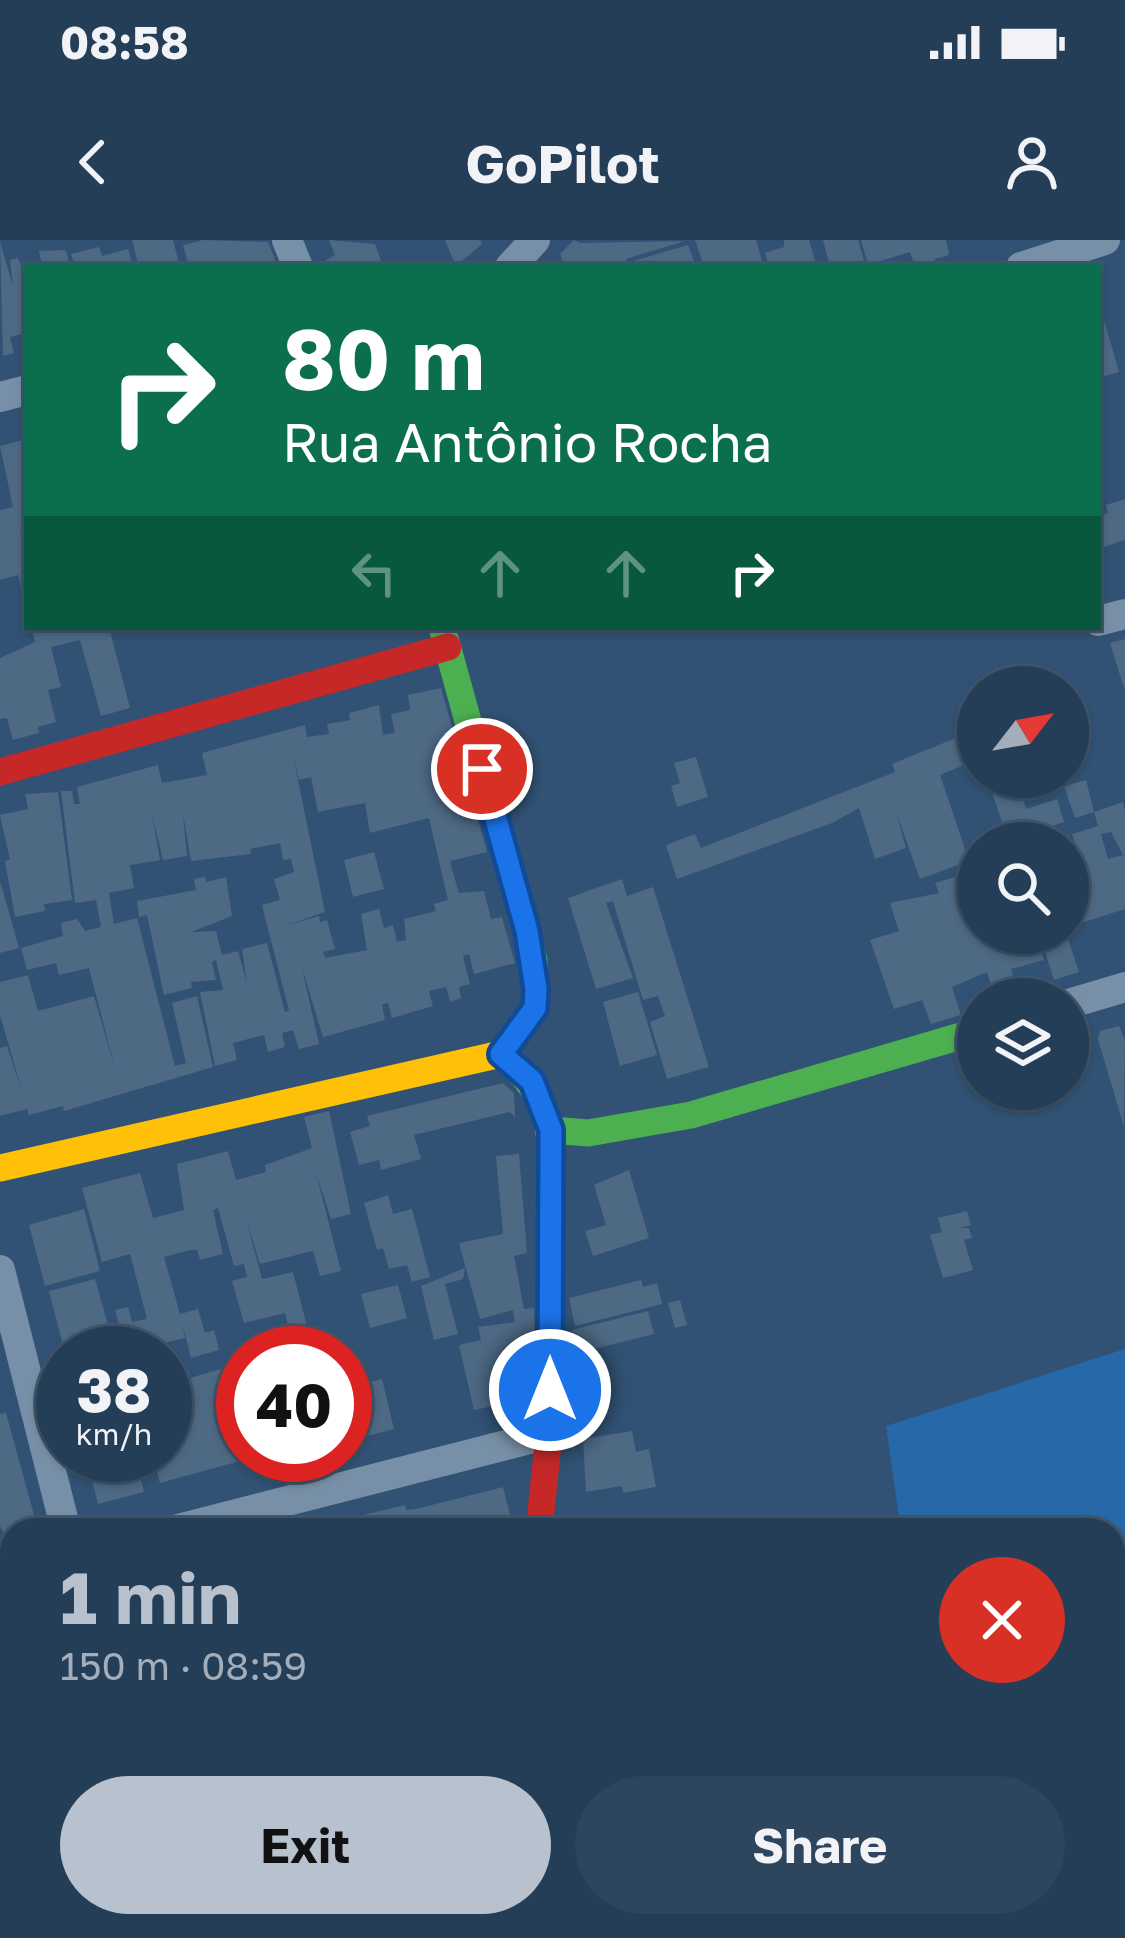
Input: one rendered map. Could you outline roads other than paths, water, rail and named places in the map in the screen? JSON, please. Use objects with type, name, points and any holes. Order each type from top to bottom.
[{"type":"street","points":[[514,264],[535,240]]},
{"type":"street","points":[[1030,264],[1106,240]]},
{"type":"street","points":[[0,772],[445,637],[534,960],[535,1008],[501,1054],[0,1168]]},
{"type":"street","points":[[1089,998],[1125,987]]},
{"type":"street","points":[[551,1130],[588,1133],[673,1120],[957,1036]]},
{"type":"street","points":[[501,1054],[532,1081],[551,1130],[549,1434],[540,1518]]},
{"type":"street","points":[[0,1270],[63,1518]]},
{"type":"street","points":[[221,1518],[549,1434]]}]
